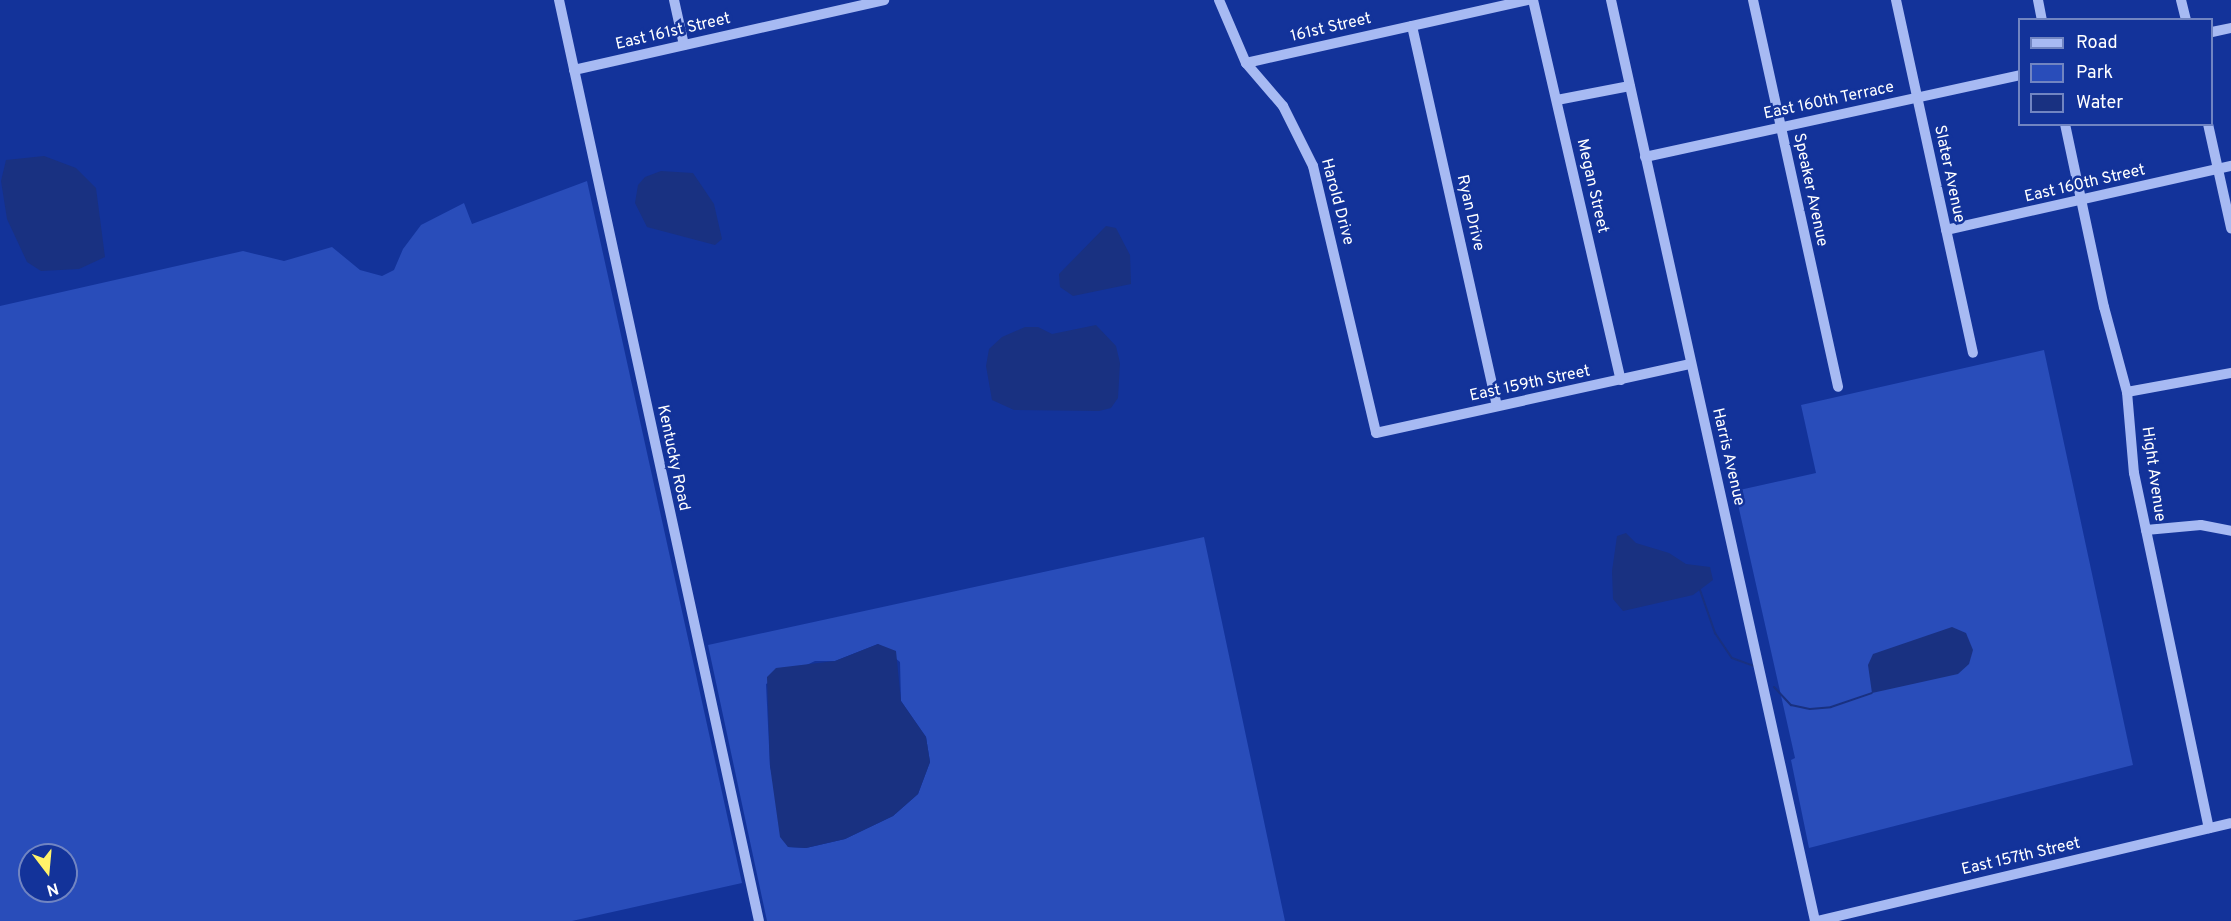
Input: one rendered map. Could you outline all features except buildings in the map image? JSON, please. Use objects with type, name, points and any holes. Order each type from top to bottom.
[{"type":"street","name":"Kentucky Road","points":[[559,0],[759,921]]},
{"type":"street","points":[[674,0],[684,45]]},
{"type":"street","name":"East 161st Street","points":[[574,70],[856,3],[884,0]]},
{"type":"street","name":"Harold Drive","points":[[1219,0],[1246,63],[1283,106],[1313,166],[1376,434]]},
{"type":"street","name":"161st Street","points":[[1246,63],[1531,0]]},
{"type":"street","name":"Megan Street","points":[[1531,0],[1557,100],[1621,380]]},
{"type":"street","name":"Harris Avenue","points":[[1611,0],[1816,921]]},
{"type":"street","name":"Speaker Avenue","points":[[1753,0],[1838,387]]},
{"type":"street","name":"Slater Avenue","points":[[1896,0],[1973,353]]},
{"type":"street","points":[[2038,0],[2042,18]]},
{"type":"street","points":[[2181,0],[2186,18]]},
{"type":"street","name":"Ryan Drive","points":[[1412,26],[1497,406]]},
{"type":"street","points":[[2213,32],[2231,28]]},
{"type":"street","name":"East 160th Terrace","points":[[1646,157],[2018,75]]},
{"type":"street","points":[[1557,100],[1630,86]]},
{"type":"street","name":"Hight Avenue","points":[[2065,126],[2127,392],[2134,474],[2209,828]]},
{"type":"street","points":[[2208,126],[2231,228]]},
{"type":"street","name":"East 160th Street","points":[[1946,230],[2231,166]]},
{"type":"street","name":"East 159th Street","points":[[1376,434],[1691,364]]},
{"type":"street","points":[[2127,392],[2231,373]]},
{"type":"street","points":[[2146,530],[2193,525],[2231,531]]},
{"type":"street","name":"East 157th Street","points":[[1816,921],[2231,823]]},
{"type":"green space","points":[[587,181],[742,883],[572,921],[0,921],[0,306],[243,251],[284,261],[332,247],[360,270],[382,276],[394,270],[403,249],[421,225],[464,203],[472,224]]},
{"type":"green space","points":[[2044,350],[2133,765],[1809,848],[1791,760],[1795,758],[1735,491],[1816,473],[1801,405]]},
{"type":"green space","points":[[1204,537],[1285,921],[767,921],[708,645]],"holes":[[[878,644],[900,662],[901,701],[926,737],[930,762],[918,794],[893,816],[845,839],[806,848],[788,847],[770,766],[766,684],[815,661],[835,661]]]},
{"type":"water","points":[[44,156],[76,168],[96,188],[105,257],[79,269],[41,271],[27,262],[7,219],[1,181],[6,160]]},
{"type":"water","points":[[661,171],[693,173],[714,204],[722,239],[715,245],[647,227],[635,203],[638,185],[645,177]]},
{"type":"water","points":[[1106,226],[1116,228],[1130,255],[1131,284],[1073,296],[1060,287],[1059,274]]},
{"type":"water","points":[[1096,325],[1116,346],[1120,363],[1118,398],[1111,408],[1099,411],[1014,410],[992,400],[986,366],[989,349],[1002,337],[1025,327],[1038,327],[1052,334]]},
{"type":"water","points":[[1626,533],[1636,543],[1669,553],[1686,564],[1710,567],[1713,580],[1693,595],[1623,611],[1613,599],[1612,571],[1617,536]]},
{"type":"water","points":[[1952,627],[1966,633],[1973,650],[1969,664],[1958,674],[1872,693],[1868,665],[1873,654]]},
{"type":"water","points":[[878,644],[896,651],[901,701],[926,737],[930,762],[918,794],[893,816],[845,839],[806,848],[788,847],[780,837],[770,766],[767,677],[776,668],[835,661]]},
{"type":"waterway","points":[[1700,590],[1715,633],[1732,658],[1754,666]]},
{"type":"waterway","points":[[1774,687],[1791,705],[1810,709],[1831,707],[1872,693]]}]
